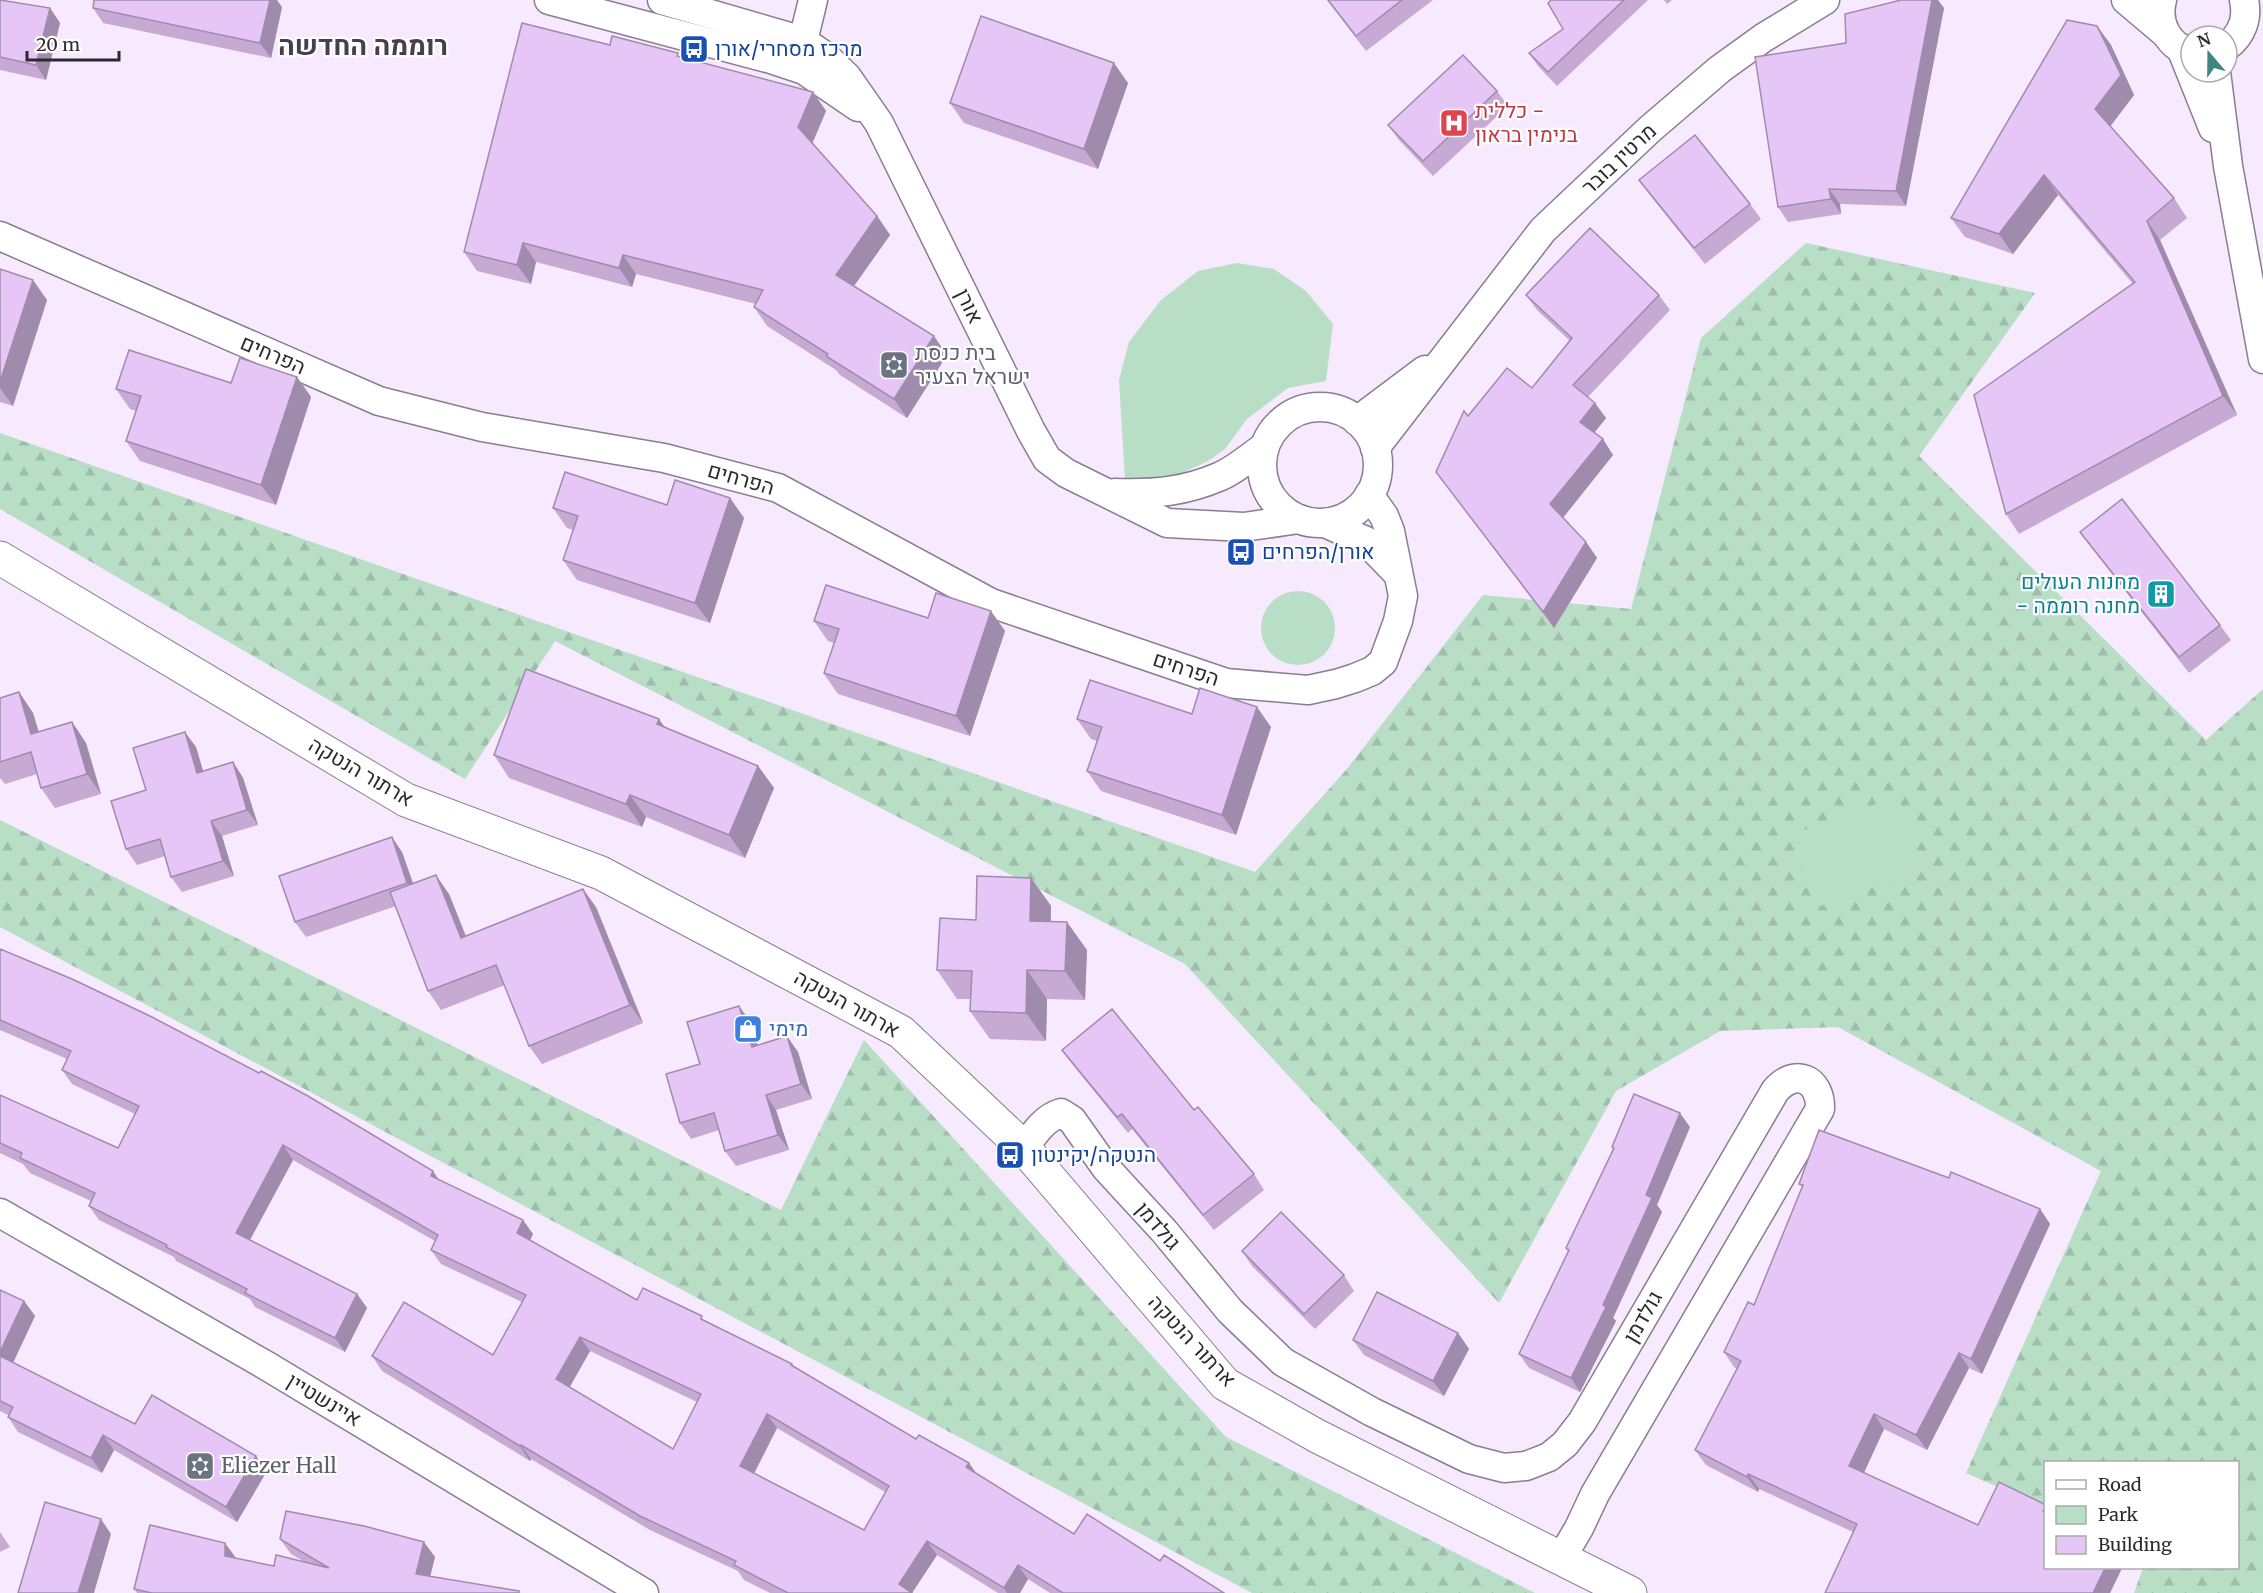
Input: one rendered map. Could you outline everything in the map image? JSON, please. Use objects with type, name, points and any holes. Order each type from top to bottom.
[{"type":"street","name":"אורן","points":[[549,0],[771,59],[804,70],[844,96],[879,123]]},
{"type":"street","name":"אורן","points":[[662,0],[803,41],[825,56],[847,77],[879,123],[1047,459],[1066,473],[1167,523],[1244,527],[1312,521]]},
{"type":"street","points":[[771,59],[792,51],[803,41],[813,0]]},
{"type":"street","name":"מרטין בובר","points":[[1375,448],[1542,230],[1650,129],[1720,69],[1763,38],[1825,0]]},
{"type":"street","points":[[2126,0],[2179,45]]},
{"type":"street","points":[[2162,0],[2160,21],[2179,45]]},
{"type":"street","points":[[2239,34],[2245,21],[2244,0]]},
{"type":"street","points":[[2195,84],[2228,166]]},
{"type":"street","points":[[2218,84],[2228,166],[2263,359]]},
{"type":"street","name":"הפרחים","points":[[0,236],[379,401],[482,427],[664,458],[778,488],[991,603],[1226,683],[1308,690],[1336,684],[1372,671],[1383,662],[1398,621],[1403,596],[1390,531],[1384,516],[1369,495]]},
{"type":"street","name":"מרטין בובר","points":[[1357,421],[1447,354]]},
{"type":"street","points":[[1312,521],[1339,520],[1351,514],[1369,495],[1376,480],[1378,464],[1375,448],[1368,433],[1357,421],[1343,412],[1327,408],[1311,408],[1298,412],[1287,417],[1278,426],[1264,447],[1261,466],[1264,484],[1273,501],[1288,514],[1366,541],[1398,574]]},
{"type":"street","name":"אורן","points":[[1104,493],[1150,494],[1178,491],[1223,475],[1264,447]]},
{"type":"street","name":"ארתור הנטקה","points":[[0,558],[406,800],[601,873],[901,1032],[1024,1148],[1225,1384],[1317,1436],[1630,1593]]},
{"type":"street","name":"גולדמן","points":[[1024,1148],[1037,1129],[1051,1116],[1061,1113],[1072,1120],[1106,1168],[1164,1231],[1230,1311],[1283,1362],[1372,1412],[1469,1459],[1504,1468],[1526,1466],[1549,1457],[1565,1444],[1582,1422],[1775,1091],[1782,1083],[1791,1079],[1801,1078],[1810,1082],[1817,1089],[1821,1098],[1820,1109],[1595,1494],[1562,1557]]},
{"type":"street","name":"איינשטיין","points":[[0,1213],[267,1366],[644,1593]]},
{"type":"green space","points":[[1806,243],[2035,293],[1919,456],[2206,740],[2263,689],[2263,1593],[2134,1593],[2143,1569],[2239,1569],[2239,1461],[2044,1461],[2044,1508],[1966,1473],[2101,1171],[1838,1027],[1720,1031],[1616,1091],[1499,1303],[1185,964],[555,641],[465,779],[0,509],[0,433],[1255,872],[1346,770],[1483,595],[1631,609],[1701,338]]},
{"type":"green space","points":[[1237,263],[1274,269],[1306,291],[1333,324],[1326,381],[1288,388],[1247,419],[1225,449],[1208,461],[1180,474],[1149,483],[1125,480],[1119,380],[1129,342],[1161,300],[1198,271]]},
{"type":"green space","points":[[1298,591],[1312,594],[1324,602],[1332,614],[1335,628],[1332,642],[1324,654],[1312,662],[1298,665],[1284,662],[1272,654],[1264,642],[1261,628],[1264,614],[1272,602],[1284,594]]},
{"type":"green space","points":[[1898,796],[1924,869],[1817,907],[1791,835]]},
{"type":"green space","points":[[0,820],[781,1210],[864,1040],[1226,1437],[1535,1593],[1252,1593],[0,927]]},
{"type":"building","points":[[0,0],[50,8],[36,65],[0,57]]},
{"type":"building","points":[[94,0],[270,0],[260,43],[93,8]]},
{"type":"building","points":[[1328,0],[1402,0],[1356,36]]},
{"type":"building","points":[[1551,0],[1624,0],[1548,72],[1529,53],[1563,29],[1548,3]]},
{"type":"building","points":[[1901,0],[1932,0],[1896,191],[1829,189],[1831,199],[1778,207],[1755,57],[1846,43],[1845,14]]},
{"type":"building","points":[[981,16],[1114,63],[1084,149],[950,103]]},
{"type":"building","points":[[2067,20],[2097,26],[2121,75],[2095,109],[2174,198],[2147,221],[2223,396],[2006,514],[1974,395],[2135,282],[2044,175],[1999,234],[1951,218]]},
{"type":"building","points":[[522,23],[610,45],[612,36],[678,53],[677,56],[813,92],[798,127],[877,216],[836,275],[934,336],[894,399],[754,307],[763,290],[623,255],[619,268],[523,243],[517,265],[464,252]]},
{"type":"building","name":"כללית - בנימין בראון","points":[[1463,55],[1497,91],[1423,161],[1388,125]]},
{"type":"building","points":[[1695,135],[1750,204],[1694,248],[1639,180]]},
{"type":"building","points":[[1590,228],[1659,295],[1573,385],[1595,403],[1580,422],[1603,439],[1550,504],[1586,542],[1543,612],[1436,472],[1464,411],[1468,416],[1507,368],[1532,388],[1572,338],[1526,295]]},
{"type":"building","points":[[0,269],[33,280],[0,382]]},
{"type":"building","points":[[129,350],[231,383],[240,358],[297,377],[261,485],[126,441],[141,396],[116,389]]},
{"type":"building","points":[[565,472],[667,505],[675,480],[730,498],[695,603],[563,560],[578,516],[553,508]]},
{"type":"building","name":"מחנות העולים - מחנה רוממה","points":[[2122,499],[2220,625],[2179,657],[2080,532]]},
{"type":"building","points":[[826,585],[928,618],[936,593],[991,611],[956,716],[824,673],[839,629],[814,621]]},
{"type":"building","points":[[526,669],[659,719],[657,724],[758,766],[729,835],[630,795],[626,804],[494,755]]},
{"type":"building","points":[[1090,680],[1192,714],[1200,688],[1257,707],[1222,815],[1087,771],[1102,727],[1077,719]]},
{"type":"building","points":[[19,692],[31,734],[72,722],[87,774],[41,788],[31,752],[0,762],[0,698]]},
{"type":"building","points":[[185,732],[197,773],[233,762],[247,810],[211,821],[223,861],[171,877],[160,839],[126,849],[111,801],[146,790],[133,748]]},
{"type":"building","points":[[392,837],[407,883],[295,922],[279,876]]},
{"type":"building","points":[[436,875],[461,938],[583,889],[630,1005],[529,1046],[496,965],[428,991],[390,892]]},
{"type":"building","points":[[977,876],[1031,878],[1030,921],[1067,922],[1065,971],[1027,970],[1026,1013],[970,1011],[972,971],[937,970],[940,918],[976,920]]},
{"type":"building","points":[[0,949],[72,979],[150,1016],[308,1096],[433,1171],[431,1176],[523,1220],[517,1233],[637,1300],[643,1288],[702,1316],[701,1319],[792,1364],[916,1439],[919,1435],[969,1463],[966,1467],[1074,1534],[1087,1514],[1160,1561],[1164,1555],[1224,1593],[1063,1593],[1018,1565],[1004,1588],[927,1541],[899,1584],[912,1593],[788,1593],[734,1565],[736,1561],[640,1516],[372,1356],[404,1302],[493,1355],[526,1295],[431,1250],[438,1235],[283,1145],[236,1233],[357,1294],[335,1338],[245,1293],[247,1289],[89,1206],[95,1193],[20,1158],[22,1153],[0,1143],[0,1095],[118,1148],[139,1106],[62,1070],[71,1051],[0,1020]],"holes":[[[580,1337],[701,1394],[673,1449],[556,1379]],[[767,1414],[889,1486],[864,1530],[740,1466]]]},
{"type":"building","points":[[739,1006],[752,1047],[787,1036],[801,1084],[766,1095],[778,1135],[725,1151],[714,1113],[680,1123],[666,1074],[700,1064],[687,1022]]},
{"type":"building","points":[[1112,1009],[1194,1110],[1198,1107],[1254,1174],[1203,1215],[1122,1114],[1117,1117],[1062,1050]]},
{"type":"building","points":[[1634,1094],[1680,1113],[1646,1195],[1652,1198],[1603,1305],[1606,1307],[1571,1378],[1519,1354],[1569,1250],[1566,1248],[1614,1148],[1612,1147]]},
{"type":"building","points":[[1819,1130],[1949,1178],[1951,1172],[2040,1209],[1971,1359],[1959,1353],[1916,1435],[1874,1414],[1849,1466],[1978,1525],[1999,1482],[2044,1504],[2044,1569],[2105,1569],[2093,1593],[1825,1593],[1857,1524],[1748,1474],[1747,1477],[1695,1450],[1741,1361],[1724,1352],[1748,1302],[1754,1305],[1803,1185],[1799,1184]]},
{"type":"building","points":[[1281,1212],[1344,1275],[1304,1314],[1242,1251]]},
{"type":"building","points":[[0,1290],[24,1301],[0,1352]]},
{"type":"building","points":[[1377,1292],[1458,1333],[1433,1381],[1353,1340]]},
{"type":"building","points":[[0,1356],[135,1424],[152,1395],[256,1456],[226,1507],[103,1435],[91,1458],[8,1417],[13,1407],[0,1401]]},
{"type":"building","points":[[45,1502],[101,1519],[78,1593],[18,1593]]},
{"type":"building","points":[[286,1511],[364,1526],[424,1542],[416,1574],[519,1591],[519,1593],[152,1593],[134,1589],[150,1525],[225,1543],[225,1556],[274,1566],[276,1555],[329,1568],[280,1539]]},
{"type":"place","name":"מרכז מסחרי/אורן","points":[[694,49]]},
{"type":"place","name":"כללית - בנימין בראון","points":[[1454,123]]},
{"type":"place","name":"בית כנסת ישראל הצעיר","points":[[894,365]]},
{"type":"place","name":"אורן/הפרחים","points":[[1241,552]]},
{"type":"place","name":"מחנות העולים - מחנה רוממה","points":[[2161,594]]},
{"type":"place","name":"מימי","points":[[748,1029]]},
{"type":"place","name":"הנטקה/יקינטון","points":[[1010,1155]]},
{"type":"place","name":"Eliezer Hall","points":[[200,1466]]},
{"type":"district","name":"רוממה החדשה","points":[[363,46]]}]
